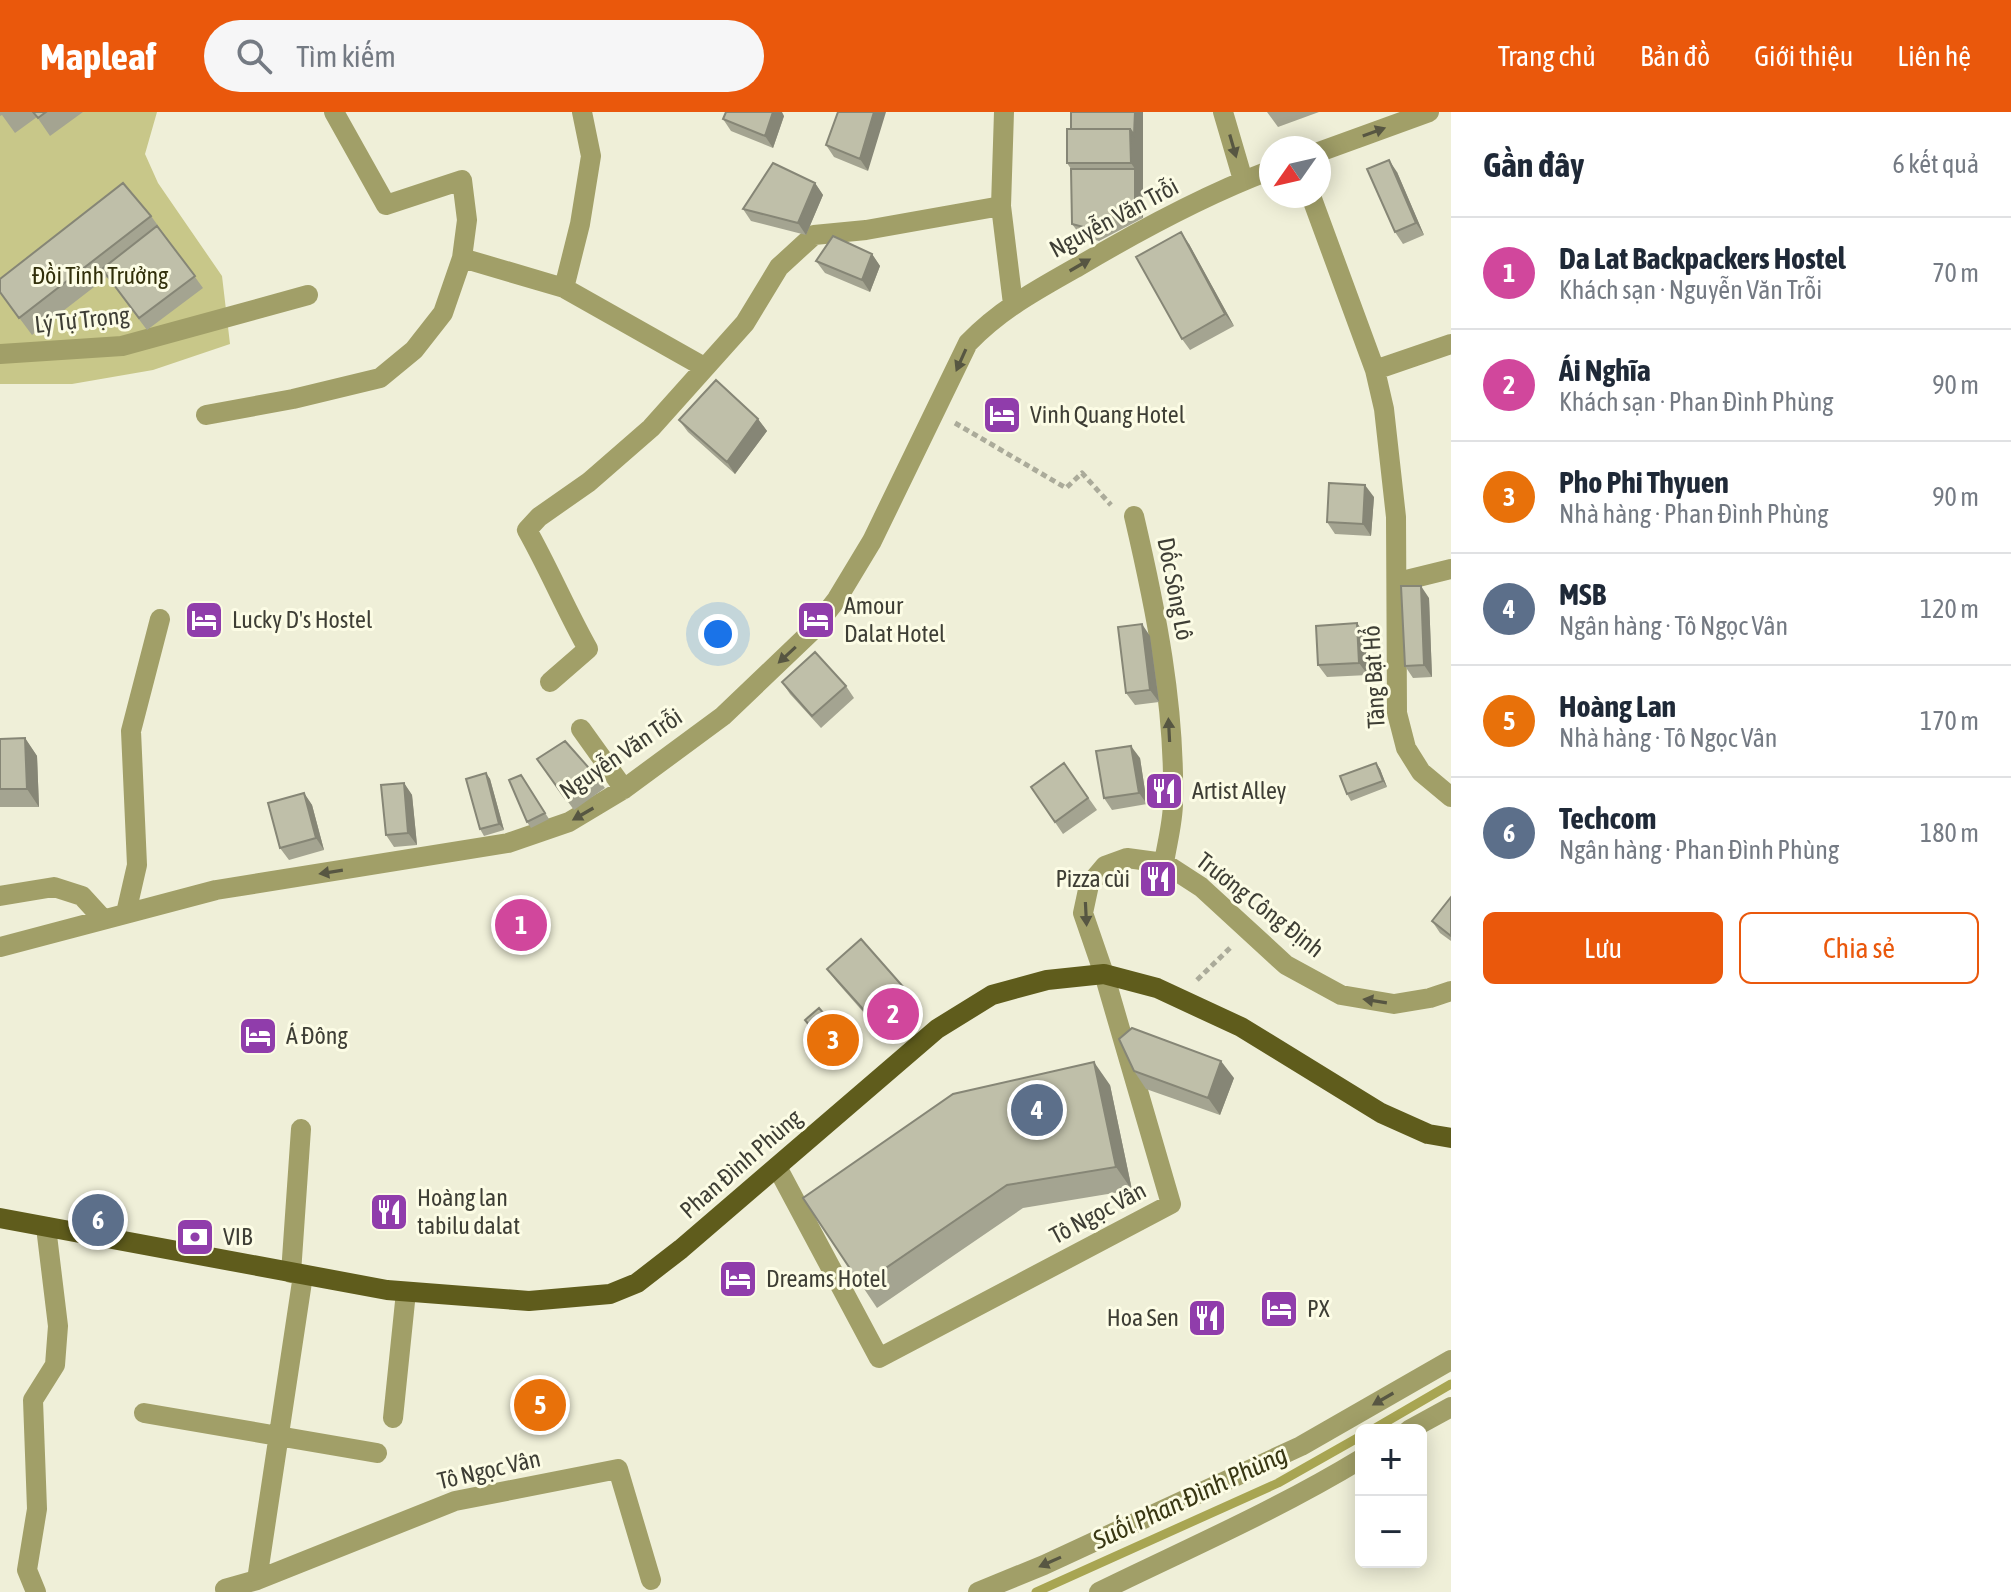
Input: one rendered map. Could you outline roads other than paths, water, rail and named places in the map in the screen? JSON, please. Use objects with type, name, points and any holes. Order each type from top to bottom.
[{"type":"main road","name":"Phan Đình Phùng","points":[[0,1218],[406,1292],[529,1301],[610,1294],[648,1275],[937,1029],[992,995],[1047,980],[1104,974],[1157,988],[1241,1027],[1381,1113],[1428,1134],[1451,1138]]},
{"type":"street","points":[[206,415],[293,399],[380,378],[414,350],[443,313],[462,258],[467,220],[462,180],[386,205],[334,112]]},
{"type":"street","points":[[564,288],[580,224],[591,156],[582,112]]},
{"type":"street","points":[[1004,112],[1001,206],[1013,304]]},
{"type":"street","points":[[1223,112],[1243,180]]},
{"type":"street","points":[[1331,148],[1429,112]]},
{"type":"street","name":"Nguyễn Văn Trỗi","points":[[0,947],[216,890],[508,843],[569,822],[624,789],[723,716],[813,630],[837,599],[872,541],[937,413],[968,343],[992,318],[1135,233],[1259,174]]},
{"type":"street","points":[[550,682],[588,649],[527,530],[539,517],[589,482],[651,428],[745,323],[779,267],[814,235],[866,230],[1001,206]]},
{"type":"street","name":"Tăng Bạt Hổ","points":[[1315,208],[1375,370],[1391,454],[1398,582],[1397,713],[1406,748],[1421,772],[1451,797]]},
{"type":"street","points":[[462,258],[564,288],[704,367]]},
{"type":"street","name":"Lý Tự Trọng","points":[[0,354],[122,346],[308,295]]},
{"type":"street","points":[[1375,370],[1451,344]]},
{"type":"street","name":"Dốc Sông Lô","points":[[1134,516],[1166,676],[1173,804],[1164,863]]},
{"type":"street","points":[[1398,582],[1451,569]]},
{"type":"street","points":[[126,913],[137,865],[131,731],[160,619]]},
{"type":"street","points":[[581,729],[624,789]]},
{"type":"street","name":"Trương Công Định","points":[[1104,974],[1083,913],[1089,885],[1105,866],[1127,858],[1164,863],[1201,887],[1286,965],[1341,995],[1394,1004],[1451,991]]},
{"type":"street","points":[[0,896],[54,887],[82,896],[103,919]]},
{"type":"street","name":"Tô Ngọc Vân","points":[[777,1167],[879,1358],[1171,1204],[1104,974]]},
{"type":"street","points":[[257,1580],[279,1434],[297,1274],[301,1129]]},
{"type":"street","points":[[36,1592],[27,1570],[37,1509],[33,1400],[55,1365],[58,1326],[46,1227]]},
{"type":"street","points":[[393,1418],[406,1292]]},
{"type":"street","points":[[978,1592],[1301,1446],[1451,1360]]},
{"type":"street","points":[[1420,1424],[1451,1407]]},
{"type":"street","points":[[144,1413],[377,1453]]},
{"type":"street","points":[[1099,1592],[1308,1491],[1355,1463]]},
{"type":"street","name":"Tô Ngọc Vân","points":[[226,1592],[225,1589],[257,1580],[455,1501],[618,1469],[651,1580]]},
{"type":"waterway","name":"Suối Phan Đình Phùng","points":[[1382,1424],[1451,1384]]},
{"type":"waterway","name":"Suối Phan Đình Phùng","points":[[1036,1592],[1278,1483],[1355,1439]]},
{"type":"place","name":"Vinh Quang Hotel","points":[[1002,415]]},
{"type":"place","name":"Lucky D's Hostel","points":[[204,620]]},
{"type":"place","name":"Amour Dalat Hotel","points":[[816,620]]},
{"type":"place","name":"Artist Alley","points":[[1164,791]]},
{"type":"place","name":"Pizza cùi","points":[[1158,879]]},
{"type":"place","name":"Da Lat Backpackers Hostel","points":[[521,925]]},
{"type":"place","name":"Ái Nghĩa","points":[[893,1014]]},
{"type":"place","name":"Á Đông","points":[[258,1036]]},
{"type":"place","name":"Pho Phi Thyuen","points":[[833,1040]]},
{"type":"place","name":"MSB","points":[[1037,1110]]},
{"type":"place","name":"Hoàng lan tabilu dalat","points":[[389,1212]]},
{"type":"place","name":"Techcom","points":[[98,1220]]},
{"type":"place","name":"VIB","points":[[195,1237]]},
{"type":"place","name":"Dreams Hotel","points":[[738,1279]]},
{"type":"place","name":"PX","points":[[1279,1309]]},
{"type":"place","name":"Hoa Sen","points":[[1207,1318]]},
{"type":"place","name":"Hoàng Lan","points":[[540,1405]]},
{"type":"park label","name":"Đồi Tỉnh Trưởng","points":[[100,276]]}]
